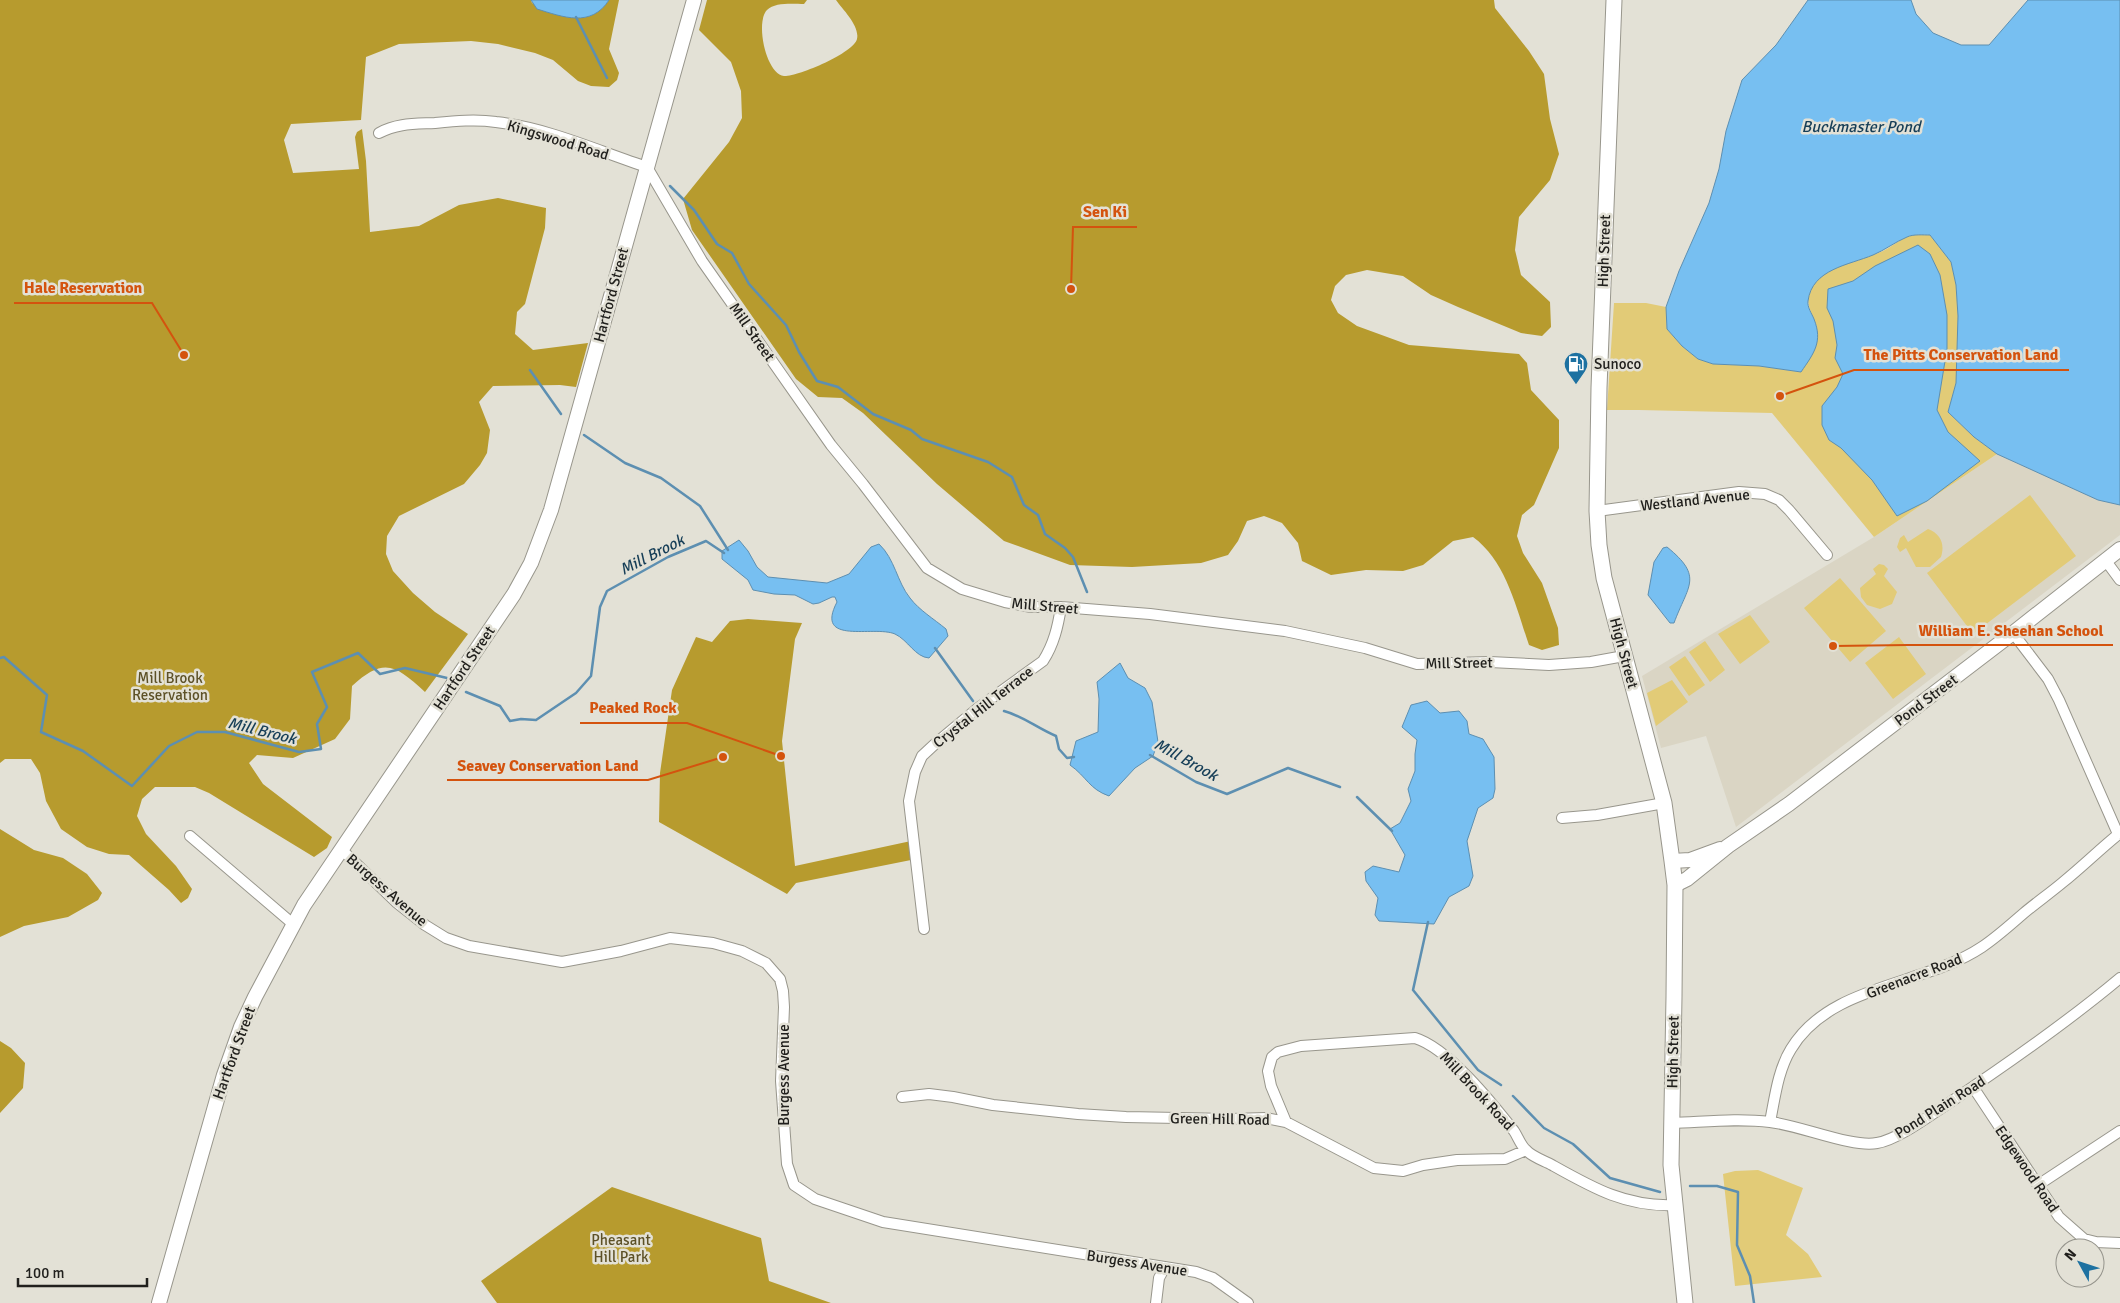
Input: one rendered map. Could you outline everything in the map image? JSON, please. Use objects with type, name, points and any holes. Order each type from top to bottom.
[{"type":"main road","name":"High Street","points":[[1614,0],[1600,346],[1599,545],[1604,578],[1664,803],[1675,885],[1671,1165],[1685,1303]]},
{"type":"street","name":"Hartford Street","points":[[159,1303],[220,1090],[241,1026],[293,924],[340,850],[514,594],[532,563],[551,510],[694,0]]},
{"type":"street","name":"Kingswood Road","points":[[379,133],[391,126],[403,124],[467,121],[498,122],[560,138],[648,167]]},
{"type":"street","name":"Mill Street","points":[[648,167],[702,261],[831,446],[928,568],[962,589],[1005,602],[1031,606],[1150,614],[1284,631],[1357,646],[1417,664],[1490,662],[1548,665],[1591,662],[1624,656]]},
{"type":"street","name":"Westland Avenue","points":[[1598,511],[1739,492],[1765,494],[1779,500],[1827,555]]},
{"type":"street","name":"Pond Street","points":[[1675,885],[1702,868],[1728,846],[1789,804],[2120,549]]},
{"type":"street","points":[[2106,561],[2120,580]]},
{"type":"street","name":"Crystal Hill Terrace","points":[[924,928],[909,801],[911,783],[915,772],[922,756],[936,742],[978,708],[1043,661],[1054,639],[1061,607]]},
{"type":"street","points":[[2013,633],[2048,679],[2119,834]]},
{"type":"street","points":[[1562,818],[1597,815],[1664,803]]},
{"type":"street","name":"Greenacre Road","points":[[1770,1122],[1780,1075],[1786,1060],[1799,1038],[1812,1024],[1842,1004],[1935,970],[1975,951],[2003,932],[2119,834]]},
{"type":"street","points":[[190,836],[293,924]]},
{"type":"street","name":"Pond Street","points":[[1672,861],[1690,860],[1728,846]]},
{"type":"street","name":"Burgess Avenue","points":[[340,850],[396,902],[425,925],[446,938],[469,946],[562,962],[677,938],[742,951],[766,963],[780,979],[783,991],[781,1080],[787,1164],[794,1184],[815,1199],[884,1222],[1196,1272],[1213,1278],[1248,1303]]},
{"type":"street","name":"Pond Plain Road","points":[[1672,1123],[1770,1122],[1804,1128],[1857,1142],[1877,1144],[1923,1120],[2057,1030],[2120,978]]},
{"type":"street","name":"Mill Brook Road","points":[[1286,1122],[1271,1086],[1268,1071],[1272,1057],[1278,1052],[1301,1046],[1415,1038],[1425,1041],[1438,1049],[1465,1076],[1500,1114],[1526,1150],[1578,1179],[1626,1201],[1674,1205]]},
{"type":"street","name":"Edgewood Road","points":[[1973,1087],[2059,1217],[2084,1239],[2120,1244]]},
{"type":"street","name":"Green Hill Road","points":[[902,1097],[929,1094],[993,1105],[1078,1114],[1221,1119],[1266,1118],[1286,1122],[1374,1168],[1403,1171],[1423,1165],[1457,1160],[1505,1159],[1526,1150]]},
{"type":"street","points":[[2038,1185],[2120,1131]]},
{"type":"street","points":[[1156,1303],[1159,1278],[1164,1267]]},
{"type":"shaded area","points":[[1930,235],[1951,262],[1956,285],[1958,316],[1956,383],[1948,412],[1974,437],[1997,454],[1874,537],[1772,413],[1607,410],[1614,303],[1646,303],[1666,307],[1667,329],[1682,346],[1698,359],[1713,364],[1759,366],[1801,372],[1817,327],[1809,307],[1808,297],[1812,287],[1819,279],[1835,268],[1883,251],[1907,237]]},
{"type":"shaded area","points":[[1997,454],[2098,500],[2120,505],[2120,535],[1736,827],[1706,736],[1661,748],[1642,676],[1874,537]]},
{"type":"shaded area","points":[[2030,495],[2076,556],[1973,634],[1927,573]]},
{"type":"shaded area","points":[[1928,529],[1941,540],[1941,557],[1930,567],[1916,567],[1906,548],[1900,552],[1897,547],[1900,538],[1904,535],[1908,542]]},
{"type":"shaded area","points":[[1879,564],[1884,565],[1888,569],[1884,576],[1897,592],[1892,604],[1880,609],[1867,605],[1861,597],[1860,588],[1876,574],[1873,569]]},
{"type":"shaded area","points":[[1840,578],[1886,631],[1850,662],[1804,608]]},
{"type":"shaded area","points":[[1750,615],[1770,642],[1740,664],[1718,634]]},
{"type":"shaded area","points":[[1899,637],[1926,674],[1893,699],[1865,663]]},
{"type":"shaded area","points":[[1705,641],[1725,670],[1710,682],[1689,652]]},
{"type":"shaded area","points":[[1685,656],[1705,685],[1689,696],[1669,667]]},
{"type":"shaded area","points":[[1672,680],[1688,702],[1656,726],[1647,693]]},
{"type":"shaded area","points":[[1758,1170],[1803,1188],[1786,1235],[1808,1254],[1822,1277],[1735,1286],[1723,1174],[1735,1171]]},
{"type":"green space","name":"Mill Brook Reservation","points":[[0,0],[531,0],[532,3],[552,12],[572,18],[582,18],[601,10],[609,0],[619,0],[609,49],[619,73],[617,80],[609,87],[591,86],[578,81],[553,60],[535,53],[498,44],[471,41],[399,44],[366,57],[361,120],[291,124],[284,140],[293,173],[359,169],[355,137],[357,132],[362,129],[366,161],[370,232],[419,226],[459,205],[498,198],[546,208],[545,228],[525,304],[517,312],[515,334],[533,350],[588,343],[576,387],[560,385],[493,386],[479,402],[490,430],[487,453],[480,465],[464,484],[399,516],[387,536],[386,554],[393,571],[413,593],[435,612],[468,634],[425,692],[398,671],[382,668],[373,671],[352,686],[350,719],[335,739],[293,758],[257,755],[249,763],[263,784],[332,837],[327,848],[314,857],[209,793],[195,787],[155,787],[142,799],[137,816],[146,834],[176,866],[192,889],[188,898],[181,903],[129,855],[109,854],[87,847],[61,829],[46,801],[40,773],[31,759],[5,759],[0,763]]},
{"type":"green space","points":[[707,0],[807,0],[804,4],[784,4],[770,7],[764,16],[762,36],[764,47],[772,67],[784,76],[800,73],[824,63],[854,45],[857,39],[856,29],[836,0],[1494,0],[1495,8],[1529,51],[1544,74],[1550,119],[1559,154],[1550,180],[1519,217],[1515,250],[1521,275],[1550,302],[1551,327],[1542,336],[1521,333],[1431,295],[1403,276],[1367,270],[1346,275],[1335,286],[1331,300],[1338,313],[1357,326],[1409,345],[1519,354],[1527,363],[1531,390],[1559,420],[1559,448],[1534,505],[1522,515],[1517,536],[1523,553],[1542,583],[1558,628],[1559,645],[1542,650],[1529,645],[1514,600],[1502,572],[1494,559],[1473,537],[1453,541],[1423,565],[1403,571],[1366,570],[1331,575],[1302,561],[1298,543],[1282,523],[1264,516],[1247,521],[1238,541],[1228,555],[1201,563],[1132,567],[1070,565],[1004,541],[937,484],[863,413],[842,398],[818,397],[796,379],[692,230],[683,199],[729,142],[742,118],[741,91],[731,62],[699,30]]},
{"type":"green space","points":[[748,619],[802,623],[795,639],[782,741],[795,866],[911,841],[916,859],[796,883],[787,894],[659,822],[660,773],[672,690],[696,637],[712,642],[730,621]]},
{"type":"green space","points":[[0,829],[34,850],[63,858],[87,874],[102,893],[98,900],[68,917],[24,926],[0,937]]},
{"type":"green space","points":[[0,1041],[11,1048],[25,1063],[23,1088],[0,1113]]},
{"type":"green space","name":"Pheasant Hill Park","points":[[612,1187],[761,1238],[769,1281],[831,1303],[497,1303],[481,1281]]},
{"type":"water","points":[[531,0],[609,0],[602,9],[594,14],[576,18],[537,9]]},
{"type":"water","name":"Buckmaster Pond","points":[[1808,0],[1911,0],[1916,14],[1933,33],[1961,45],[1989,45],[2028,0],[2120,0],[2120,505],[2098,500],[1997,454],[1974,437],[1948,412],[1956,383],[1958,316],[1956,285],[1951,262],[1930,235],[1907,237],[1873,255],[1833,270],[1816,282],[1811,290],[1808,303],[1817,327],[1816,347],[1801,372],[1759,366],[1713,364],[1698,359],[1682,346],[1667,329],[1666,307],[1679,271],[1709,203],[1719,169],[1726,131],[1742,80],[1776,45]]},
{"type":"water","points":[[1918,245],[1930,254],[1940,275],[1947,315],[1947,349],[1937,410],[1948,432],[1980,461],[1927,501],[1897,516],[1872,480],[1841,448],[1829,440],[1822,425],[1822,406],[1837,387],[1843,374],[1835,358],[1837,345],[1833,321],[1827,308],[1828,289],[1853,281],[1875,266]]},
{"type":"water","points":[[739,540],[757,567],[768,577],[827,583],[849,574],[871,547],[879,544],[889,557],[910,598],[946,629],[948,636],[929,658],[924,657],[895,634],[840,629],[833,624],[832,616],[837,602],[835,597],[813,604],[795,595],[753,590],[748,580],[722,559],[722,551]]},
{"type":"water","points":[[1667,547],[1686,566],[1690,582],[1674,623],[1670,623],[1648,595],[1654,562],[1663,548]]},
{"type":"water","points":[[1120,663],[1128,678],[1145,688],[1152,702],[1158,742],[1153,756],[1135,768],[1109,796],[1097,790],[1070,765],[1076,741],[1098,732],[1099,699],[1097,682]]},
{"type":"water","points":[[1427,701],[1440,713],[1459,711],[1467,721],[1469,734],[1483,739],[1494,757],[1495,789],[1493,798],[1478,808],[1467,841],[1473,876],[1469,886],[1449,897],[1434,924],[1379,921],[1375,915],[1378,898],[1366,881],[1365,872],[1373,866],[1399,872],[1405,855],[1390,829],[1400,823],[1411,801],[1408,789],[1415,771],[1417,740],[1402,727],[1411,705]]},
{"type":"waterway","points":[[576,17],[607,78]]},
{"type":"waterway","points":[[670,186],[694,210],[717,244],[732,253],[749,284],[786,325],[799,352],[817,381],[838,387],[873,414],[911,430],[922,439],[988,462],[1012,477],[1024,505],[1038,515],[1045,534],[1065,548],[1073,557],[1087,592]]},
{"type":"waterway","points":[[530,370],[561,414]]},
{"type":"waterway","points":[[584,435],[625,463],[661,478],[700,506],[728,550]]},
{"type":"waterway","name":"Mill Brook","points":[[466,692],[500,706],[510,721],[521,719],[536,720],[576,693],[591,676],[600,607],[607,591],[668,557],[706,541],[724,553]]},
{"type":"waterway","name":"Mill Brook","points":[[935,648],[973,701]]},
{"type":"waterway","name":"Mill Brook","points":[[0,658],[4,657],[47,695],[41,732],[83,751],[132,786],[169,746],[197,732],[225,732],[299,752],[321,749],[317,724],[327,707],[312,672],[358,653],[380,674],[405,668],[447,678]]},
{"type":"waterway","name":"Mill Brook","points":[[1004,711],[1056,736],[1059,749],[1067,758],[1074,757]]},
{"type":"waterway","name":"Mill Brook","points":[[1150,755],[1196,782],[1227,794],[1288,768],[1340,787]]},
{"type":"waterway","name":"Mill Brook","points":[[1357,797],[1392,831]]},
{"type":"waterway","name":"Mill Brook","points":[[1428,922],[1413,990],[1478,1070],[1501,1085]]},
{"type":"waterway","name":"Mill Brook","points":[[1513,1096],[1544,1128],[1573,1144],[1610,1178],[1660,1192]]},
{"type":"waterway","name":"Mill Brook","points":[[1690,1186],[1717,1186],[1738,1192],[1737,1245],[1750,1276],[1754,1303]]},
{"type":"place","name":"Sen Ki","points":[[1071,289]]},
{"type":"place","name":"Hale Reservation","points":[[184,355]]},
{"type":"place","name":"Sunoco","points":[[1576,385]]},
{"type":"place","name":"The Pitts Conservation Land","points":[[1780,396]]},
{"type":"place","name":"William E. Sheehan School","points":[[1833,646]]},
{"type":"place","name":"Peaked Rock","points":[[781,756]]},
{"type":"place","name":"Seavey Conservation Land","points":[[723,757]]}]
